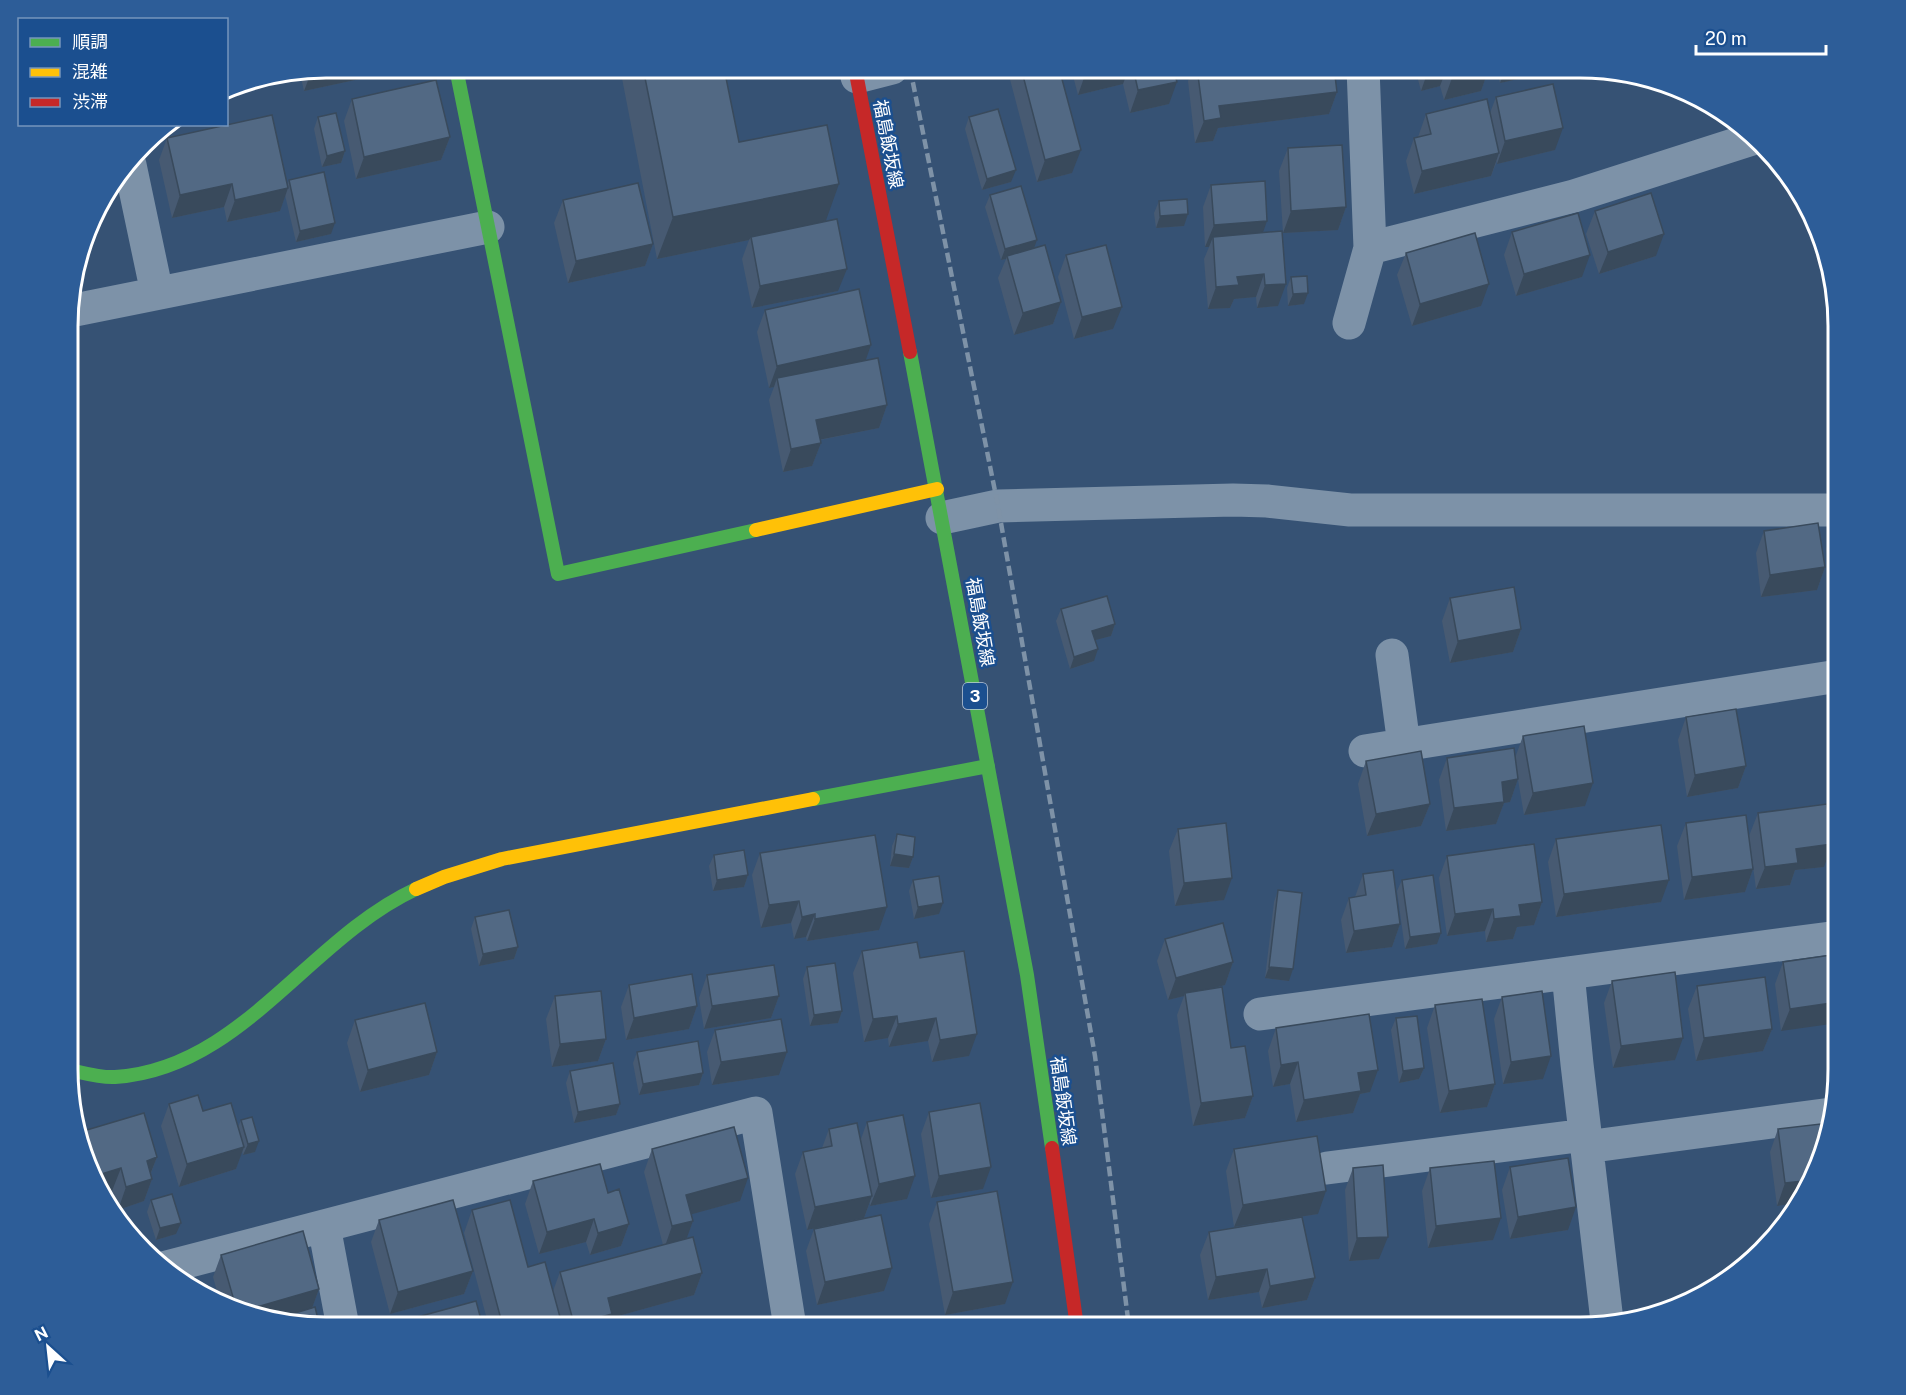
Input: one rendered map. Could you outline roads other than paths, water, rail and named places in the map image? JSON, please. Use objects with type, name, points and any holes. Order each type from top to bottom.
[{"type":"street","points":[[458,78],[558,574],[940,504],[998,506],[1233,500],[1267,501],[1350,510],[1828,510]]},
{"type":"street","name":"福島飯坂線","points":[[857,78],[940,504],[1027,975],[1076,1317]]},
{"type":"street","points":[[1349,323],[1370,248],[1363,78]]},
{"type":"street","points":[[1370,248],[1574,196],[1746,141]]},
{"type":"street","points":[[131,172],[157,293]]},
{"type":"street","points":[[79,309],[488,227]]},
{"type":"street","points":[[1392,655],[1404,745]]},
{"type":"street","points":[[1365,752],[1828,678]]},
{"type":"street","points":[[78,1072],[111,1080],[140,1077],[167,1069],[193,1057],[219,1040],[296,978],[357,924],[404,893],[453,872],[502,859],[988,766]]},
{"type":"street","points":[[1260,1014],[1828,938]]},
{"type":"street","points":[[1568,973],[1606,1315]]},
{"type":"street","points":[[174,1265],[756,1113],[788,1317]]},
{"type":"street","points":[[1328,1168],[1824,1115]]},
{"type":"street","points":[[324,1226],[341,1317]]},
{"type":"railway","points":[[912,78],[998,506],[1095,1056],[1128,1317]]}]
